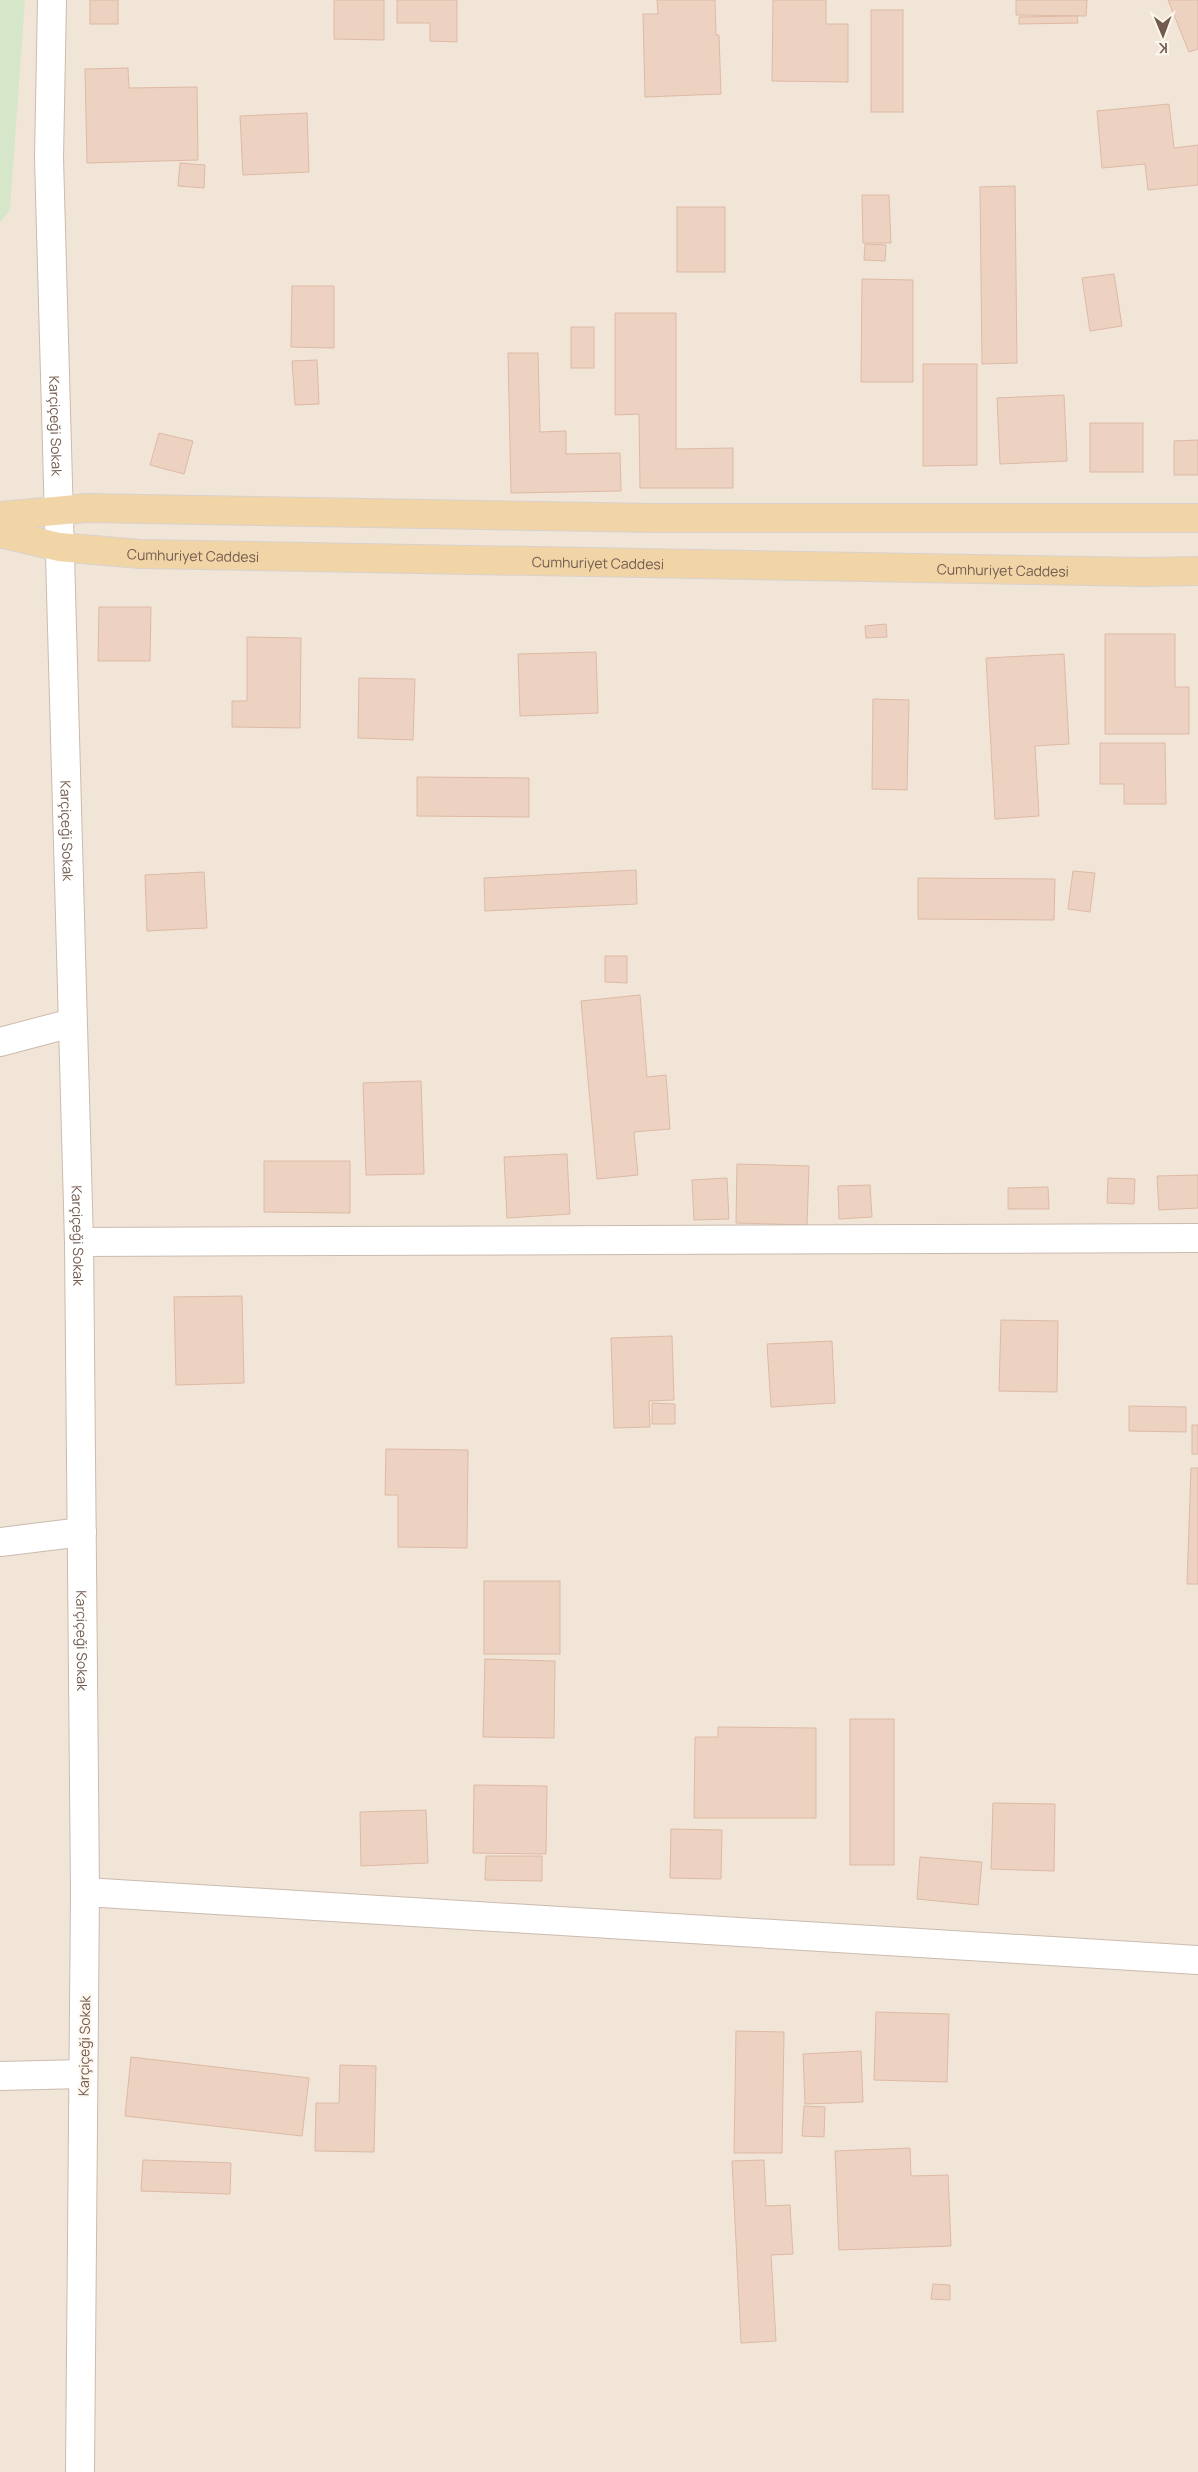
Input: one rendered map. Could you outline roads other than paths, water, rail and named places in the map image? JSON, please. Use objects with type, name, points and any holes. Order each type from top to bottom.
[{"type":"main road","points":[[0,516],[97,508],[656,518],[1198,518]]},
{"type":"main road","name":"Cumhuriyet Caddesi","points":[[0,533],[59,547],[150,554],[1144,572],[1198,571]]},
{"type":"street","name":"Karçiçeği Sokak","points":[[52,0],[49,158],[72,1023],[80,1242],[85,1892],[80,2472]]},
{"type":"street","points":[[0,1042],[72,1023]]},
{"type":"street","points":[[80,1242],[1198,1238]]},
{"type":"street","points":[[0,1542],[82,1532]]},
{"type":"street","points":[[85,1892],[1198,1960]]},
{"type":"street","points":[[0,2076],[83,2074]]}]
